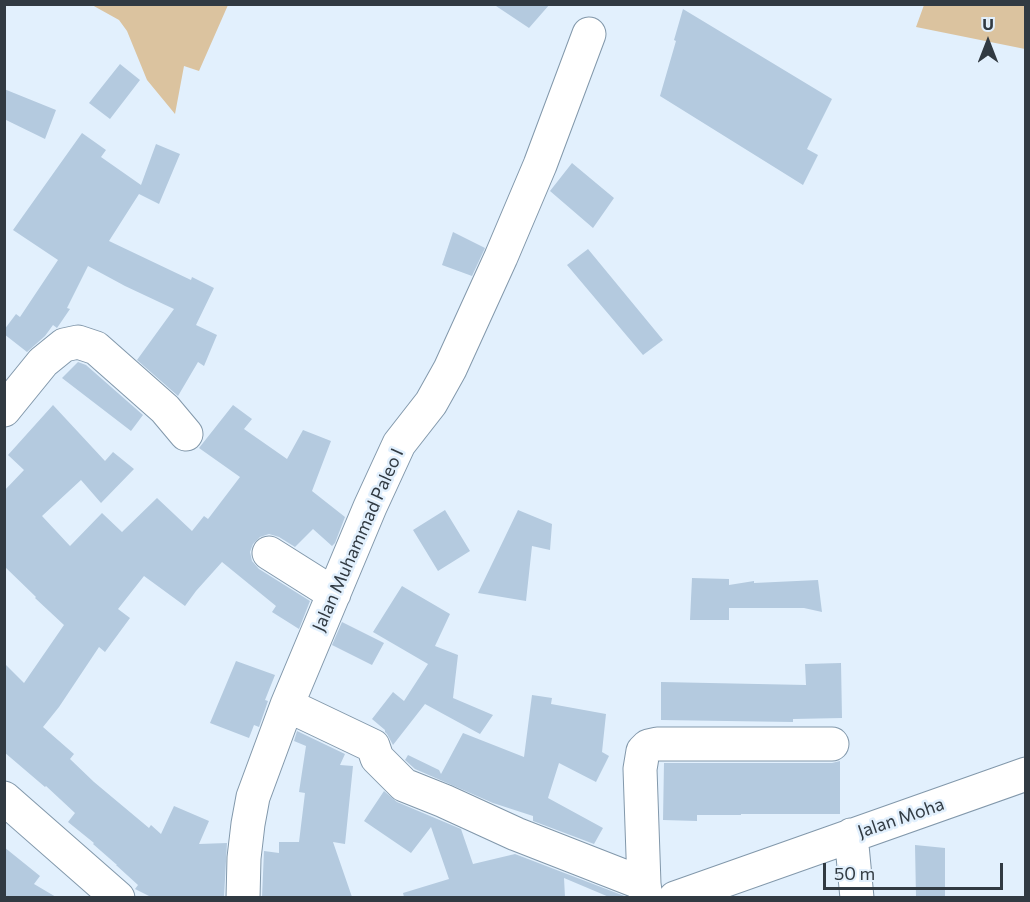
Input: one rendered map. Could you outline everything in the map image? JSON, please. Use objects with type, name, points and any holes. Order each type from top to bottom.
[{"type":"street","name":"Jalan Muhammad Paleo I","points":[[243,897],[244,858],[253,797],[287,705],[370,507],[399,444],[431,403],[450,369],[501,257],[540,165],[589,34]]},
{"type":"street","points":[[4,410],[43,362],[64,345],[78,342],[96,348],[165,409],[186,434]]},
{"type":"street","points":[[269,553],[334,594]]},
{"type":"street","points":[[287,705],[373,746],[377,758],[404,785],[645,891],[640,769],[644,751],[648,746],[657,744],[832,744]]},
{"type":"street","name":"Jalan Moha","points":[[675,897],[1026,774]]},
{"type":"street","points":[[4,798],[118,897]]},
{"type":"street","points":[[851,835],[857,897]]},
{"type":"shaded area","points":[[92,5],[228,5],[199,71],[184,66],[175,114],[147,80],[127,31],[119,20]]},
{"type":"shaded area","points":[[924,5],[1025,5],[1025,49],[916,27]]},
{"type":"building","points":[[493,4],[550,4],[529,28]]},
{"type":"building","points":[[683,9],[832,99],[807,149],[818,155],[803,185],[660,96]]},
{"type":"building","points":[[120,64],[140,80],[110,119],[89,103]]},
{"type":"building","points":[[4,89],[56,110],[45,139],[4,119]]},
{"type":"building","points":[[82,133],[106,150],[101,157],[141,185],[156,144],[180,154],[159,204],[139,194],[109,241],[191,280],[192,277],[214,288],[196,325],[217,335],[204,366],[198,362],[178,396],[137,360],[174,309],[88,266],[67,308],[70,309],[57,328],[53,325],[45,336],[27,352],[4,334],[4,330],[16,314],[20,317],[58,260],[13,230]]},
{"type":"building","points":[[572,163],[614,198],[593,228],[550,191]]},
{"type":"building","points":[[453,232],[485,248],[472,276],[442,265]]},
{"type":"building","points":[[588,249],[663,340],[643,355],[567,265]]},
{"type":"building","points":[[78,362],[86,365],[143,415],[131,431],[62,378]]},
{"type":"building","points":[[53,405],[105,461],[113,452],[134,469],[101,503],[81,480],[42,516],[70,546],[102,513],[122,532],[157,498],[192,531],[204,516],[208,519],[240,477],[199,448],[233,405],[252,419],[244,429],[287,459],[303,430],[331,441],[312,491],[345,517],[335,543],[332,546],[313,529],[295,547],[269,534],[260,537],[253,544],[250,552],[252,561],[259,569],[310,601],[299,629],[272,612],[276,606],[222,562],[185,606],[144,576],[118,609],[130,618],[105,652],[99,647],[43,727],[74,754],[70,759],[94,782],[149,828],[151,825],[161,834],[174,806],[209,821],[199,844],[227,843],[224,897],[151,897],[135,889],[138,885],[68,822],[75,813],[4,752],[4,663],[24,683],[64,625],[4,566],[4,491],[24,470],[8,455]]},
{"type":"building","points":[[445,510],[470,551],[438,571],[413,530]]},
{"type":"building","points":[[518,510],[552,524],[550,550],[532,546],[526,601],[478,593]]},
{"type":"building","points":[[692,578],[729,579],[729,585],[754,581],[754,583],[818,580],[822,612],[804,608],[729,608],[729,620],[690,620]]},
{"type":"building","points":[[402,586],[450,614],[435,646],[458,655],[453,698],[493,715],[480,734],[425,704],[393,745],[385,730],[372,719],[393,692],[404,701],[428,664],[373,632]]},
{"type":"building","points":[[342,622],[384,643],[372,665],[332,645]]},
{"type":"building","points":[[236,661],[275,675],[265,700],[268,701],[259,727],[254,725],[249,738],[210,723]]},
{"type":"building","points":[[841,663],[842,718],[793,719],[793,722],[661,720],[661,682],[806,685],[805,664]]},
{"type":"building","points":[[532,695],[552,698],[551,704],[606,714],[602,752],[609,756],[596,782],[559,763],[548,798],[603,828],[594,844],[533,821],[533,816],[493,803],[415,769],[405,760],[408,755],[439,770],[441,774],[463,733],[524,757]]},
{"type":"building","points":[[297,731],[345,754],[340,765],[353,766],[345,844],[333,842],[352,897],[262,897],[264,851],[279,853],[279,842],[299,842],[305,793],[299,792],[306,746],[294,741]]},
{"type":"building","points":[[840,761],[840,814],[697,815],[697,821],[663,820],[664,763],[832,763]]},
{"type":"building","points":[[384,791],[397,802],[461,829],[473,864],[515,854],[627,897],[609,897],[564,878],[565,897],[404,897],[403,893],[449,879],[431,827],[411,853],[364,821]]},
{"type":"building","points":[[915,845],[945,848],[945,897],[916,897]]},
{"type":"building","points":[[4,847],[40,876],[34,884],[56,897],[4,897]]}]
